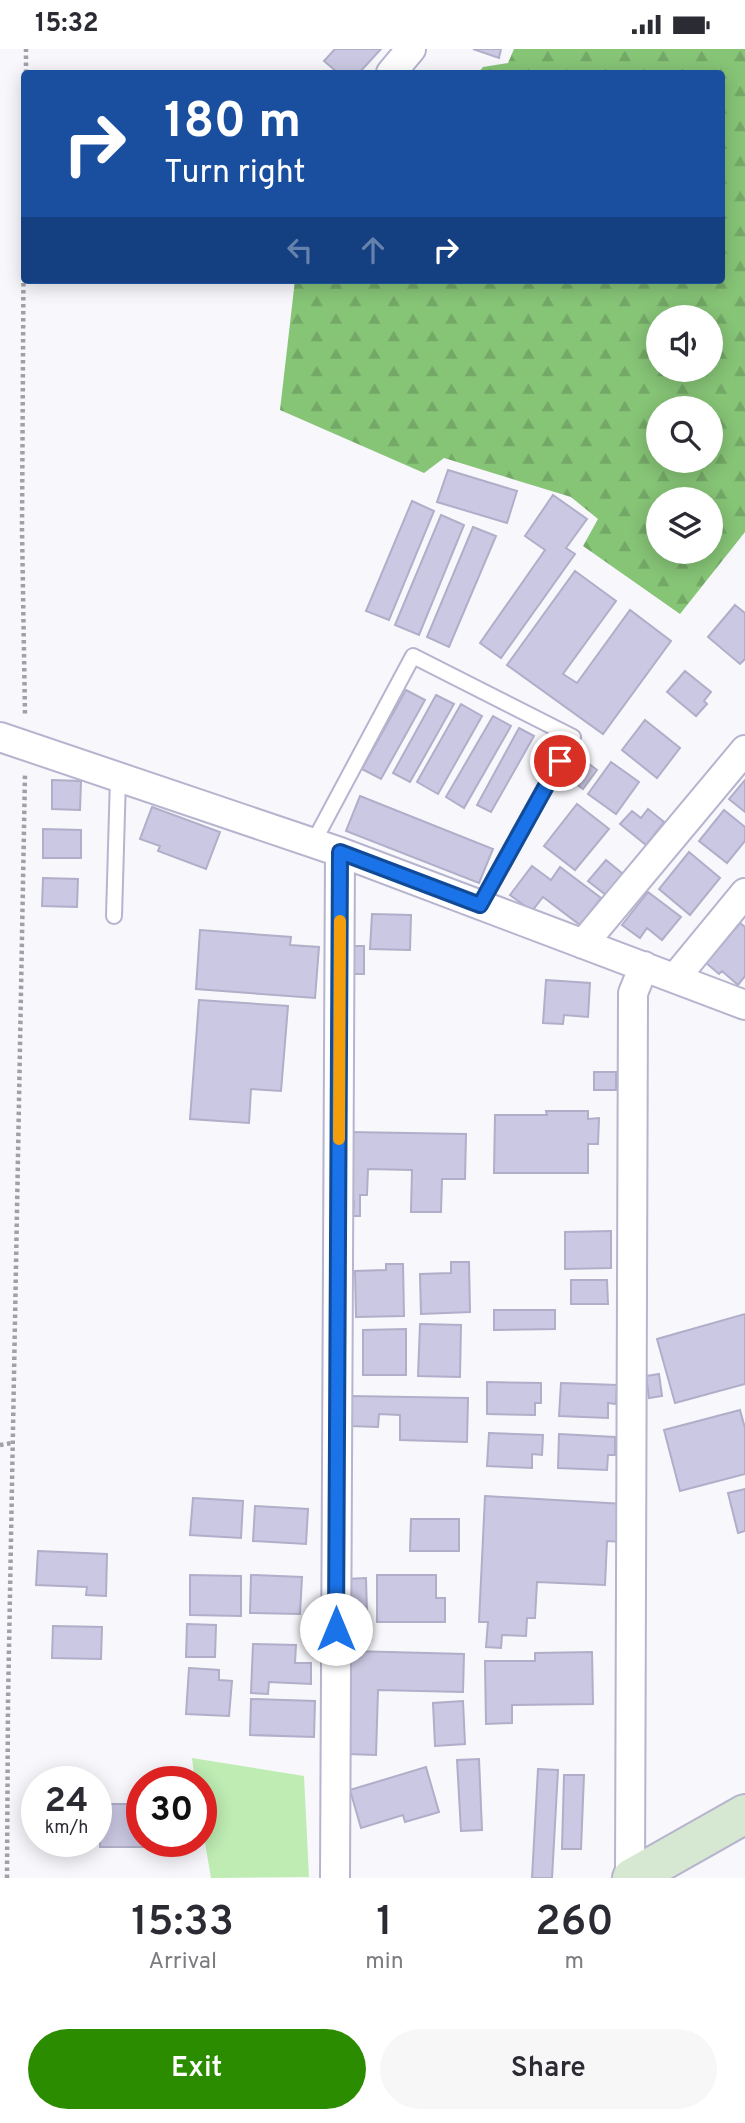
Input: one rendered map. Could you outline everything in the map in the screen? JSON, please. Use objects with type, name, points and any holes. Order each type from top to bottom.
[{"type":"main road","points":[[631,1878],[745,1814]]},
{"type":"street","points":[[394,70],[411,49]]},
{"type":"street","points":[[13,742],[340,852],[745,1005]]},
{"type":"street","points":[[583,944],[745,750]]},
{"type":"street","points":[[335,1878],[340,852]]},
{"type":"street","points":[[675,978],[745,893]]},
{"type":"street","points":[[631,1878],[633,993],[644,967]]},
{"type":"lane","points":[[313,843],[413,656],[573,737],[480,905]]},
{"type":"lane","points":[[114,916],[118,778]]},
{"type":"path","points":[[26,49],[26,70]]},
{"type":"path","points":[[7,1878],[12,1443],[13,742],[22,529],[23,284]]},
{"type":"path","points":[[0,1445],[12,1443]]},
{"type":"green space","points":[[514,49],[745,49],[745,532],[723,560],[723,487],[646,487],[646,564],[720,564],[680,614],[583,546],[598,519],[571,497],[444,458],[424,473],[280,410],[295,284],[725,284],[725,70],[480,70],[483,67],[508,63]]},
{"type":"green space","points":[[192,1758],[304,1776],[309,1877],[211,1878],[207,1857],[217,1857],[217,1766],[193,1766]]},
{"type":"building","points":[[335,49],[381,49],[362,70],[334,70],[324,61]]},
{"type":"building","points":[[473,49],[501,49],[499,58]]},
{"type":"building","points":[[448,470],[517,491],[507,523],[437,502]]},
{"type":"building","points":[[553,495],[587,519],[566,548],[575,554],[501,658],[480,643],[545,550],[525,536]]},
{"type":"building","points":[[412,501],[434,511],[389,620],[366,611]]},
{"type":"building","points":[[441,515],[464,525],[419,635],[395,625]]},
{"type":"building","points":[[473,527],[496,536],[449,647],[427,637]]},
{"type":"building","points":[[575,571],[616,601],[563,674],[577,683],[630,610],[671,641],[603,734],[507,665]]},
{"type":"building","points":[[735,605],[745,613],[745,659],[740,664],[708,637]]},
{"type":"building","points":[[685,671],[711,692],[704,701],[707,704],[696,716],[667,692]]},
{"type":"building","points":[[406,690],[425,700],[381,779],[362,769]]},
{"type":"building","points":[[436,695],[454,704],[410,782],[393,773]]},
{"type":"building","points":[[461,704],[482,716],[438,794],[417,782]]},
{"type":"building","points":[[493,716],[511,726],[464,808],[446,797]]},
{"type":"building","points":[[645,720],[680,748],[657,778],[622,750]]},
{"type":"building","points":[[519,728],[534,736],[491,812],[477,805]]},
{"type":"building","points":[[581,758],[597,770],[583,789],[567,777]]},
{"type":"building","points":[[611,762],[639,782],[616,814],[588,794]]},
{"type":"building","points":[[52,780],[81,781],[80,810],[52,809]]},
{"type":"building","points":[[745,780],[745,812],[729,799]]},
{"type":"building","points":[[360,796],[493,849],[479,883],[346,831]]},
{"type":"building","points":[[577,804],[609,829],[575,870],[544,846]]},
{"type":"building","points":[[152,807],[220,832],[206,869],[158,851],[160,846],[140,839]]},
{"type":"building","points":[[648,809],[664,822],[646,845],[620,824],[632,811],[641,818]]},
{"type":"building","points":[[724,810],[745,827],[745,841],[727,863],[699,841]]},
{"type":"building","points":[[43,829],[81,830],[81,858],[43,858]]},
{"type":"building","points":[[689,852],[720,878],[690,915],[659,889]]},
{"type":"building","points":[[606,860],[623,874],[606,895],[588,881]]},
{"type":"building","points":[[532,866],[551,880],[560,867],[601,898],[580,925],[543,897],[532,911],[510,895]]},
{"type":"building","points":[[43,878],[78,879],[77,907],[42,906]]},
{"type":"building","points":[[648,892],[681,917],[662,940],[647,928],[640,938],[622,925]]},
{"type":"building","points":[[372,914],[411,915],[410,950],[370,949]]},
{"type":"building","points":[[740,923],[745,927],[745,976],[738,985],[722,971],[719,974],[706,963]]},
{"type":"building","points":[[200,930],[291,937],[290,945],[319,947],[315,998],[196,989]]},
{"type":"building","points":[[349,946],[364,946],[364,974],[350,974]]},
{"type":"building","points":[[546,980],[590,983],[588,1017],[564,1015],[563,1024],[543,1023]]},
{"type":"building","points":[[199,1000],[288,1006],[281,1091],[251,1089],[249,1123],[190,1119]]},
{"type":"building","points":[[594,1072],[616,1072],[616,1090],[594,1090]]},
{"type":"building","points":[[546,1111],[588,1111],[588,1119],[599,1118],[598,1144],[588,1144],[588,1173],[494,1173],[495,1115],[547,1115]]},
{"type":"building","points":[[349,1132],[466,1134],[465,1179],[442,1179],[441,1212],[411,1212],[412,1170],[368,1169],[367,1195],[360,1195],[360,1216],[353,1216],[354,1201],[348,1200]]},
{"type":"building","points":[[611,1231],[611,1268],[565,1269],[565,1232]]},
{"type":"building","points":[[451,1262],[469,1262],[470,1312],[421,1314],[420,1274],[451,1273]]},
{"type":"building","points":[[386,1264],[403,1264],[404,1316],[356,1317],[355,1271],[386,1270]]},
{"type":"building","points":[[571,1280],[607,1280],[608,1304],[571,1304]]},
{"type":"building","points":[[494,1310],[555,1310],[555,1329],[494,1330]]},
{"type":"building","points":[[745,1314],[745,1384],[675,1403],[657,1339]]},
{"type":"building","points":[[420,1324],[461,1325],[460,1377],[418,1376]]},
{"type":"building","points":[[406,1329],[406,1375],[363,1375],[363,1330]]},
{"type":"building","points":[[659,1374],[662,1396],[649,1398],[646,1376]]},
{"type":"building","points":[[487,1382],[541,1383],[541,1403],[535,1403],[535,1415],[487,1414]]},
{"type":"building","points":[[561,1383],[617,1385],[616,1404],[608,1403],[608,1418],[559,1416]]},
{"type":"building","points":[[350,1396],[468,1398],[467,1442],[400,1440],[400,1415],[379,1414],[378,1427],[350,1426]]},
{"type":"building","points":[[740,1410],[745,1428],[745,1474],[680,1491],[664,1430]]},
{"type":"building","points":[[489,1433],[543,1435],[542,1455],[532,1454],[532,1468],[487,1466]]},
{"type":"building","points":[[559,1434],[615,1437],[615,1455],[608,1455],[607,1470],[558,1468]]},
{"type":"building","points":[[745,1489],[745,1531],[738,1533],[728,1493]]},
{"type":"building","points":[[485,1496],[624,1504],[622,1542],[607,1541],[605,1585],[537,1582],[535,1618],[527,1618],[526,1636],[502,1635],[501,1648],[486,1647],[488,1622],[479,1622]]},
{"type":"building","points":[[193,1498],[243,1501],[241,1538],[190,1535]]},
{"type":"building","points":[[255,1506],[308,1509],[306,1544],[253,1541]]},
{"type":"building","points":[[411,1519],[459,1519],[459,1551],[410,1551]]},
{"type":"building","points":[[38,1551],[107,1554],[106,1596],[86,1595],[87,1587],[36,1585]]},
{"type":"building","points":[[190,1575],[241,1576],[241,1616],[190,1615]]},
{"type":"building","points":[[251,1575],[302,1577],[300,1614],[250,1613]]},
{"type":"building","points":[[377,1575],[436,1575],[436,1598],[445,1598],[445,1622],[377,1622]]},
{"type":"building","points":[[366,1578],[367,1615],[347,1615],[346,1579]]},
{"type":"building","points":[[187,1624],[216,1625],[215,1657],[186,1657]]},
{"type":"building","points":[[53,1626],[102,1627],[101,1659],[52,1658]]},
{"type":"building","points":[[253,1644],[296,1645],[295,1663],[311,1663],[311,1684],[269,1682],[268,1694],[251,1693]]},
{"type":"building","points":[[351,1651],[464,1654],[463,1692],[378,1690],[376,1755],[348,1754]]},
{"type":"building","points":[[592,1652],[593,1704],[512,1705],[512,1723],[486,1724],[485,1661],[535,1661],[535,1653]]},
{"type":"building","points":[[189,1668],[219,1670],[219,1680],[232,1681],[229,1716],[186,1714]]},
{"type":"building","points":[[251,1699],[315,1701],[314,1737],[250,1735]]},
{"type":"building","points":[[463,1701],[465,1744],[435,1746],[433,1703]]},
{"type":"building","points":[[479,1759],[482,1830],[461,1831],[457,1760]]},
{"type":"building","points":[[426,1767],[439,1812],[405,1822],[403,1815],[361,1828],[350,1790]]},
{"type":"building","points":[[538,1769],[558,1770],[552,1878],[532,1878]]},
{"type":"building","points":[[564,1775],[584,1775],[581,1849],[562,1849]]},
{"type":"building","points":[[112,1804],[126,1804],[126,1847],[112,1847]]},
{"type":"slow traffic","points":[[339,1139],[340,921]]},
{"type":"route","points":[[336,1629],[340,852],[480,905],[560,761]]}]
